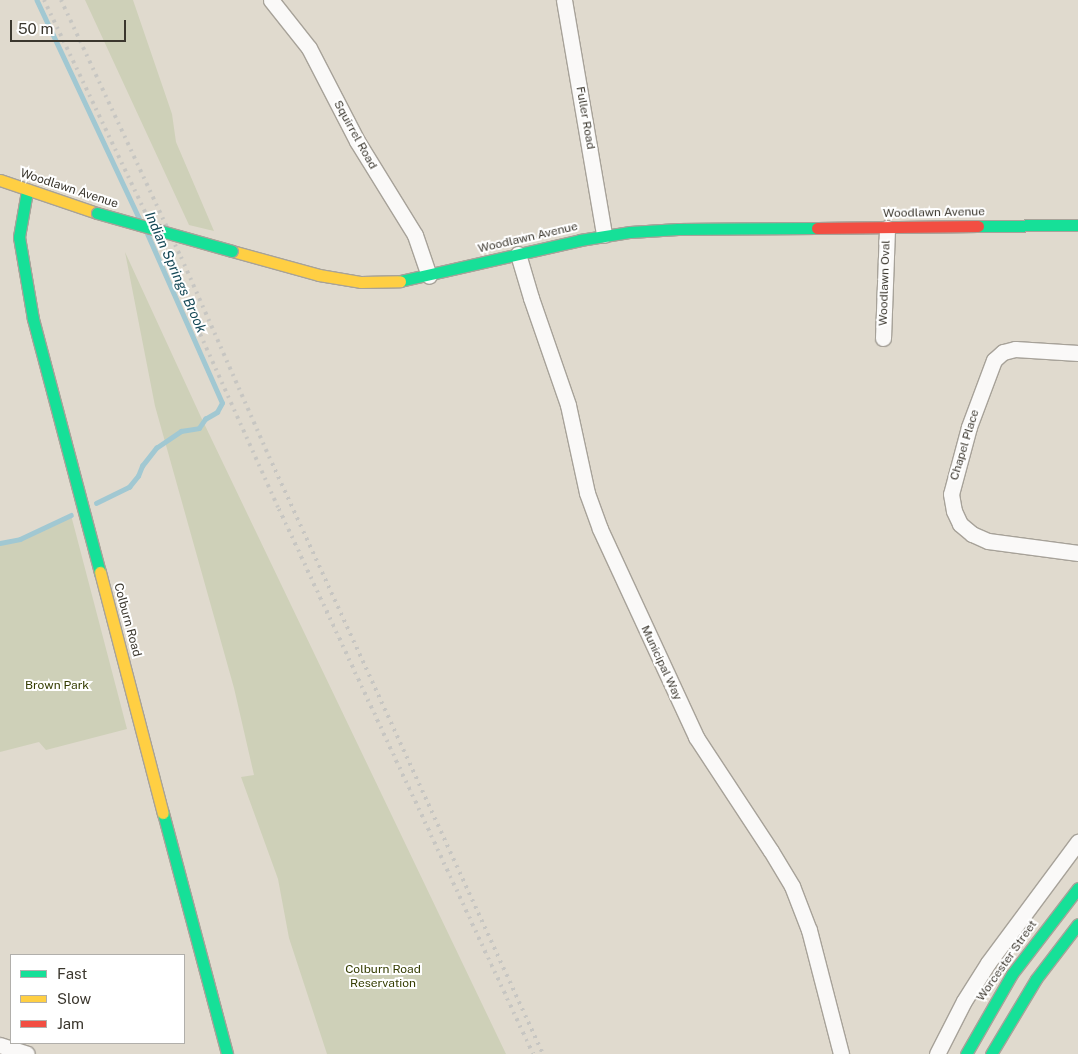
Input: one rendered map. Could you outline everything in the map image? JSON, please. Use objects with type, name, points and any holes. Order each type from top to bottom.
[{"type":"main road","name":"Woodlawn Avenue","points":[[0,180],[27,191],[97,213],[319,274],[361,282],[395,282],[429,276],[518,254],[604,236],[678,230],[1078,225]]},
{"type":"main road","name":"Colburn Road","points":[[27,191],[20,217],[19,237],[33,319],[227,1054]]},
{"type":"main road","name":"Worcester Street","points":[[966,1054],[1012,974],[1078,888]]},
{"type":"main road","points":[[991,1054],[1036,979],[1078,924]]},
{"type":"street","name":"Squirrel Road","points":[[270,0],[298,32],[314,56],[362,150],[418,240],[429,276]]},
{"type":"street","name":"Fuller Road","points":[[564,0],[604,236]]},
{"type":"street","name":"Woodlawn Oval","points":[[883,338],[888,228]]},
{"type":"street","name":"Municipal Way","points":[[518,254],[566,399],[587,493],[600,529],[696,737],[792,886],[812,940],[841,1054]]},
{"type":"street","name":"Chapel Place","points":[[1078,353],[1015,349],[1003,352],[994,360],[969,427],[950,494],[954,511],[960,524],[972,534],[988,541],[1078,553]]},
{"type":"street","points":[[937,1054],[964,1001],[988,963],[1078,842]]},
{"type":"street","points":[[0,1045],[27,1054]]},
{"type":"green space","points":[[85,0],[133,0],[172,114],[176,142],[214,231],[189,225]]},
{"type":"green space","name":"Colburn Road Reservation","points":[[125,252],[200,415],[506,1054],[327,1054],[289,938],[278,879],[241,777],[254,775],[234,688],[155,406]]},
{"type":"green space","name":"Brown Park","points":[[71,515],[127,729],[46,750],[39,742],[0,752],[0,543],[20,539]]},
{"type":"waterway","name":"Indian Springs Brook","points":[[37,0],[139,218]]},
{"type":"waterway","name":"Indian Springs Brook","points":[[96,503],[129,487],[156,448],[181,431],[199,428],[205,419],[217,412],[222,403],[147,234]]},
{"type":"waterway","name":"Indian Springs Brook","points":[[0,543],[20,539],[71,515]]},
{"type":"railway","points":[[44,0],[148,218],[279,509],[533,1054]]},
{"type":"railway","points":[[61,0],[181,257],[272,463],[543,1054]]},
{"type":"traffic: fast","points":[[27,191],[19,237],[33,319],[100,572]]},
{"type":"traffic: fast","points":[[97,213],[232,251]]},
{"type":"traffic: fast","points":[[978,226],[1078,225]]},
{"type":"traffic: fast","points":[[400,281],[580,240],[630,232],[678,229],[817,228]]},
{"type":"traffic: fast","points":[[163,813],[227,1054]]},
{"type":"traffic: fast","points":[[966,1054],[1012,974],[1078,888]]},
{"type":"traffic: fast","points":[[991,1054],[1036,979],[1078,924]]},
{"type":"traffic: slow","points":[[0,180],[97,213]]},
{"type":"traffic: slow","points":[[232,251],[319,275],[361,282],[400,281]]},
{"type":"traffic: slow","points":[[100,572],[163,813]]},
{"type":"traffic: jam","points":[[817,228],[978,226]]}]
